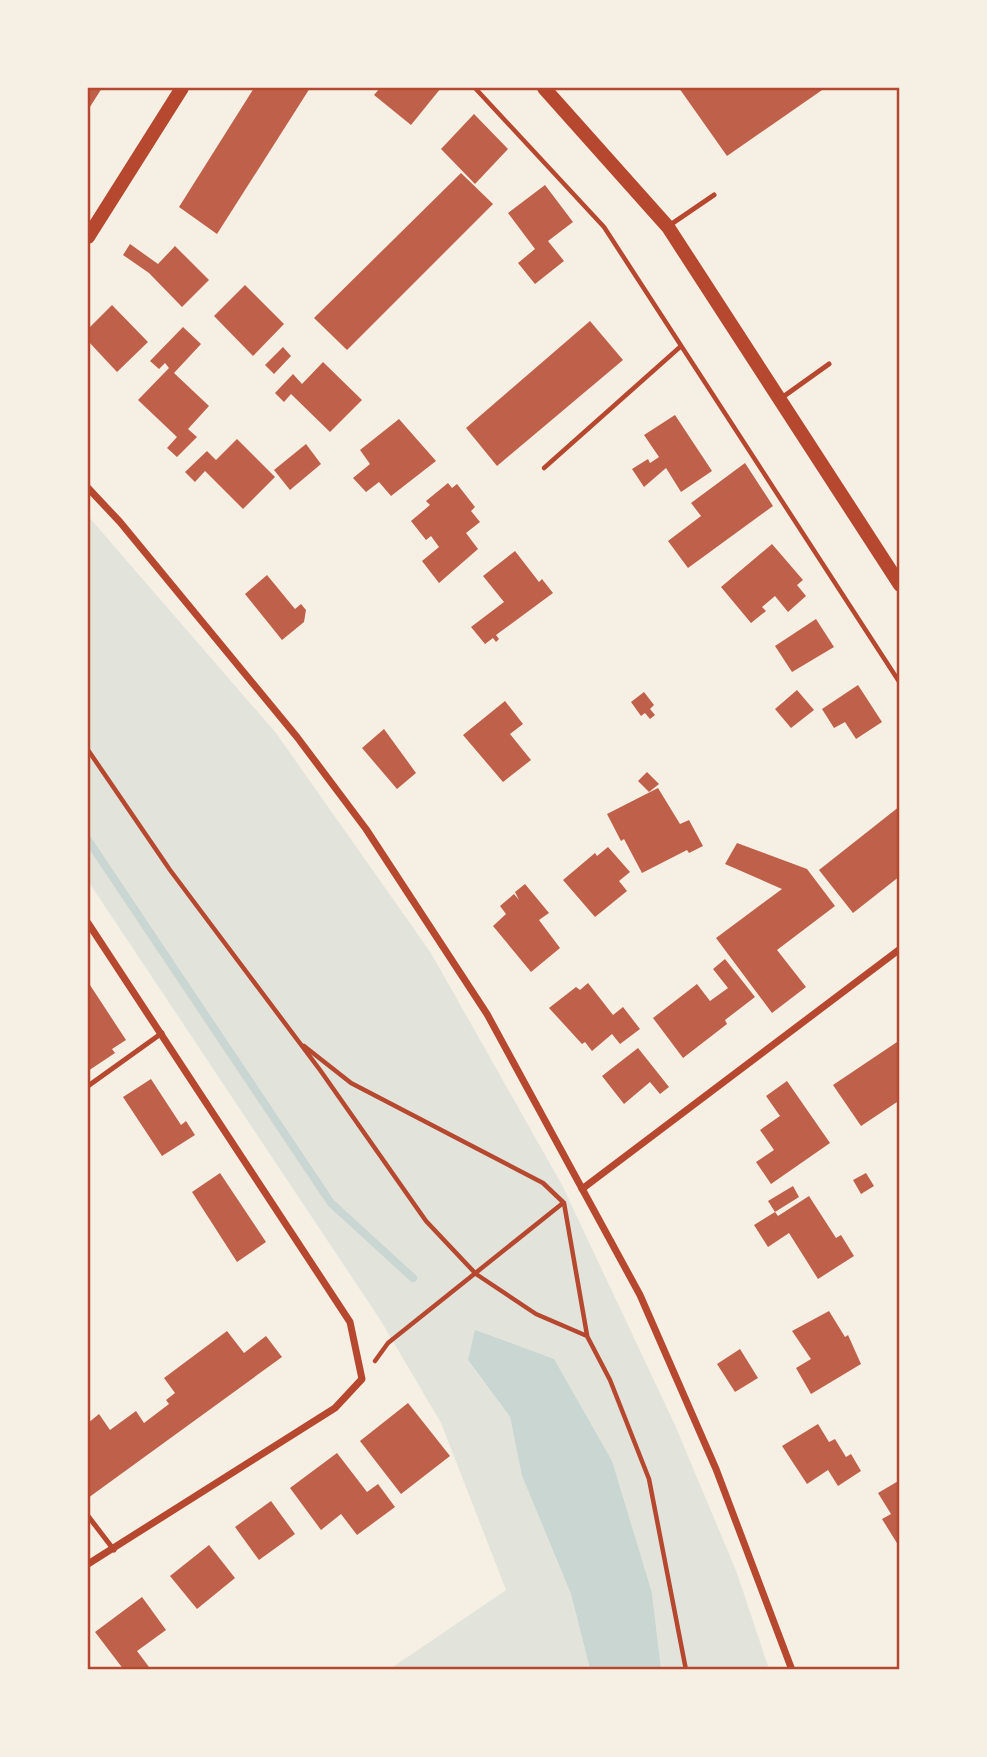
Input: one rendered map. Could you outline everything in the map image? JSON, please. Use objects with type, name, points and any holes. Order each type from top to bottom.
[{"type":"main road","points":[[88,237],[182,88]]},
{"type":"main road","points":[[544,88],[668,227],[900,585]]},
{"type":"street","points":[[88,488],[120,522],[297,737],[366,830],[487,1014],[640,1295],[716,1469],[792,1670]]},
{"type":"street","points":[[88,923],[350,1322],[362,1379],[335,1408],[88,1564]]},
{"type":"street","points":[[582,1189],[900,949]]},
{"type":"lane","points":[[668,227],[714,195]]},
{"type":"lane","points":[[779,399],[829,364]]},
{"type":"lane","points":[[88,1086],[162,1033]]},
{"type":"lane","points":[[88,1516],[114,1550]]},
{"type":"path","points":[[475,88],[604,227],[900,683]]},
{"type":"path","points":[[544,468],[680,347]]},
{"type":"path","points":[[88,750],[170,870],[298,1041],[426,1221],[476,1275],[536,1314],[587,1336]]},
{"type":"path","points":[[298,1041],[351,1083],[543,1184],[564,1203],[587,1336],[610,1380],[649,1479],[687,1670]]},
{"type":"path","points":[[362,1379],[388,1343],[582,1189]]},
{"type":"shaded area","points":[[88,516],[276,733],[431,953],[562,1185],[675,1425],[737,1573],[769,1669],[661,1669],[652,1593],[468,1361],[510,1417],[522,1476],[571,1594],[590,1669],[390,1669],[506,1590],[441,1423],[381,1321],[88,881]]},
{"type":"shaded area","points":[[475,1330],[554,1359],[612,1461],[652,1593],[661,1669],[590,1669],[571,1594],[522,1476],[510,1417],[468,1360]]},
{"type":"building","points":[[88,88],[102,88],[88,110]]},
{"type":"building","points":[[254,88],[310,88],[217,234],[179,207]]},
{"type":"building","points":[[380,88],[441,88],[411,125],[374,95]]},
{"type":"building","points":[[679,88],[825,88],[727,156]]},
{"type":"building","points":[[474,114],[508,149],[475,184],[441,149]]},
{"type":"building","points":[[461,173],[493,204],[347,350],[314,318]]},
{"type":"building","points":[[545,185],[573,222],[548,241],[564,261],[535,284],[518,263],[535,249],[508,213]]},
{"type":"building","points":[[130,244],[158,264],[175,246],[209,280],[182,307],[149,273],[123,255]]},
{"type":"building","points":[[245,285],[284,324],[253,356],[214,316]]},
{"type":"building","points":[[112,305],[148,342],[117,372],[88,341],[88,329]]},
{"type":"building","points":[[590,321],[623,360],[497,466],[466,428]]},
{"type":"building","points":[[183,327],[201,344],[174,373],[209,406],[188,429],[197,437],[177,457],[167,448],[177,437],[138,400],[169,368],[165,363],[159,369],[150,361]]},
{"type":"building","points":[[283,347],[291,356],[274,374],[265,365]]},
{"type":"building","points":[[323,362],[362,400],[330,432],[291,394],[284,402],[275,393],[293,374],[302,384]]},
{"type":"building","points":[[675,415],[712,471],[681,492],[666,468],[644,487],[632,469],[648,459],[650,463],[659,457],[644,435]]},
{"type":"building","points":[[399,419],[436,461],[391,496],[379,482],[366,492],[353,478],[370,464],[360,450]]},
{"type":"building","points":[[237,439],[275,477],[243,509],[205,471],[195,482],[185,472],[207,451],[216,460]]},
{"type":"building","points":[[306,444],[321,464],[290,490],[274,470]]},
{"type":"building","points":[[745,463],[773,506],[688,568],[668,541],[701,516],[691,503]]},
{"type":"building","points":[[448,483],[452,488],[457,484],[475,507],[471,511],[480,522],[466,533],[478,549],[439,583],[422,561],[439,547],[431,536],[426,540],[411,521],[430,505],[426,501]]},
{"type":"building","points":[[772,544],[803,580],[797,585],[806,596],[788,612],[775,596],[762,607],[766,611],[751,623],[721,587]]},
{"type":"building","points":[[515,551],[539,582],[542,579],[553,593],[496,635],[499,639],[496,642],[493,638],[485,644],[471,627],[504,602],[483,576]]},
{"type":"building","points":[[267,575],[295,609],[301,604],[306,610],[304,622],[282,640],[245,594]]},
{"type":"building","points":[[816,619],[834,647],[792,672],[775,646]]},
{"type":"building","points":[[858,685],[882,722],[856,739],[845,722],[834,728],[822,709]]},
{"type":"building","points":[[797,690],[814,710],[791,728],[775,709]]},
{"type":"building","points":[[644,692],[654,705],[650,709],[655,715],[650,719],[645,713],[641,716],[631,702]]},
{"type":"building","points":[[505,701],[523,724],[510,734],[531,760],[503,782],[463,735]]},
{"type":"building","points":[[384,729],[416,773],[397,789],[362,748]]},
{"type":"building","points":[[647,772],[659,784],[649,792],[638,781]]},
{"type":"building","points":[[658,788],[680,824],[689,820],[703,846],[689,853],[687,850],[642,873],[607,814]]},
{"type":"building","points":[[900,806],[900,876],[853,913],[819,870]]},
{"type":"building","points":[[737,843],[807,869],[835,906],[777,950],[806,987],[772,1013],[716,938],[782,889],[725,864]]},
{"type":"building","points":[[608,847],[630,872],[619,881],[627,891],[595,917],[563,880],[595,853],[597,856]]},
{"type":"building","points":[[525,884],[549,913],[539,920],[560,948],[531,972],[493,926],[506,914],[500,906],[514,894],[519,900],[515,892]]},
{"type":"building","points":[[725,959],[755,997],[725,1020],[727,1024],[683,1058],[653,1018],[697,984],[710,1001],[728,988],[713,969]]},
{"type":"building","points":[[88,982],[126,1040],[112,1049],[115,1053],[88,1071]]},
{"type":"building","points":[[588,983],[613,1015],[623,1007],[640,1029],[620,1044],[612,1034],[592,1051],[585,1042],[582,1044],[549,1008],[576,987],[580,990]]},
{"type":"building","points":[[900,1040],[900,1100],[861,1126],[833,1085]]},
{"type":"building","points":[[638,1048],[669,1087],[660,1094],[650,1082],[624,1104],[602,1076]]},
{"type":"building","points":[[151,1079],[181,1125],[186,1121],[195,1135],[162,1156],[123,1097]]},
{"type":"building","points":[[787,1081],[830,1143],[771,1184],[756,1162],[774,1150],[760,1130],[780,1116],[766,1096]]},
{"type":"building","points":[[220,1173],[266,1242],[237,1262],[192,1192]]},
{"type":"building","points":[[866,1173],[874,1186],[861,1194],[853,1180]]},
{"type":"building","points":[[793,1186],[799,1197],[775,1212],[768,1201]]},
{"type":"building","points":[[809,1196],[836,1238],[841,1235],[854,1256],[818,1279],[789,1233],[768,1247],[754,1225],[775,1212],[778,1216]]},
{"type":"building","points":[[829,1311],[845,1337],[848,1335],[861,1364],[811,1394],[796,1368],[811,1359],[792,1331]]},
{"type":"building","points":[[227,1331],[244,1353],[266,1336],[282,1357],[88,1498],[88,1423],[99,1414],[110,1430],[136,1411],[144,1423],[169,1404],[166,1400],[175,1393],[164,1378]]},
{"type":"building","points":[[740,1349],[758,1378],[735,1392],[717,1364]]},
{"type":"building","points":[[408,1403],[450,1456],[401,1494],[360,1441]]},
{"type":"building","points":[[818,1424],[829,1442],[835,1439],[846,1457],[851,1454],[861,1471],[838,1486],[828,1470],[807,1484],[782,1446]]},
{"type":"building","points":[[337,1453],[367,1492],[378,1484],[395,1507],[357,1535],[341,1514],[321,1530],[290,1488]]},
{"type":"building","points":[[900,1480],[900,1548],[882,1519],[891,1514],[878,1493]]},
{"type":"building","points":[[271,1501],[295,1534],[259,1560],[235,1527]]},
{"type":"building","points":[[209,1545],[235,1578],[197,1609],[170,1576]]},
{"type":"building","points":[[142,1597],[166,1630],[137,1651],[149,1667],[124,1670],[95,1632]]},
{"type":"waterway","points":[[88,840],[331,1203],[413,1278]]}]
